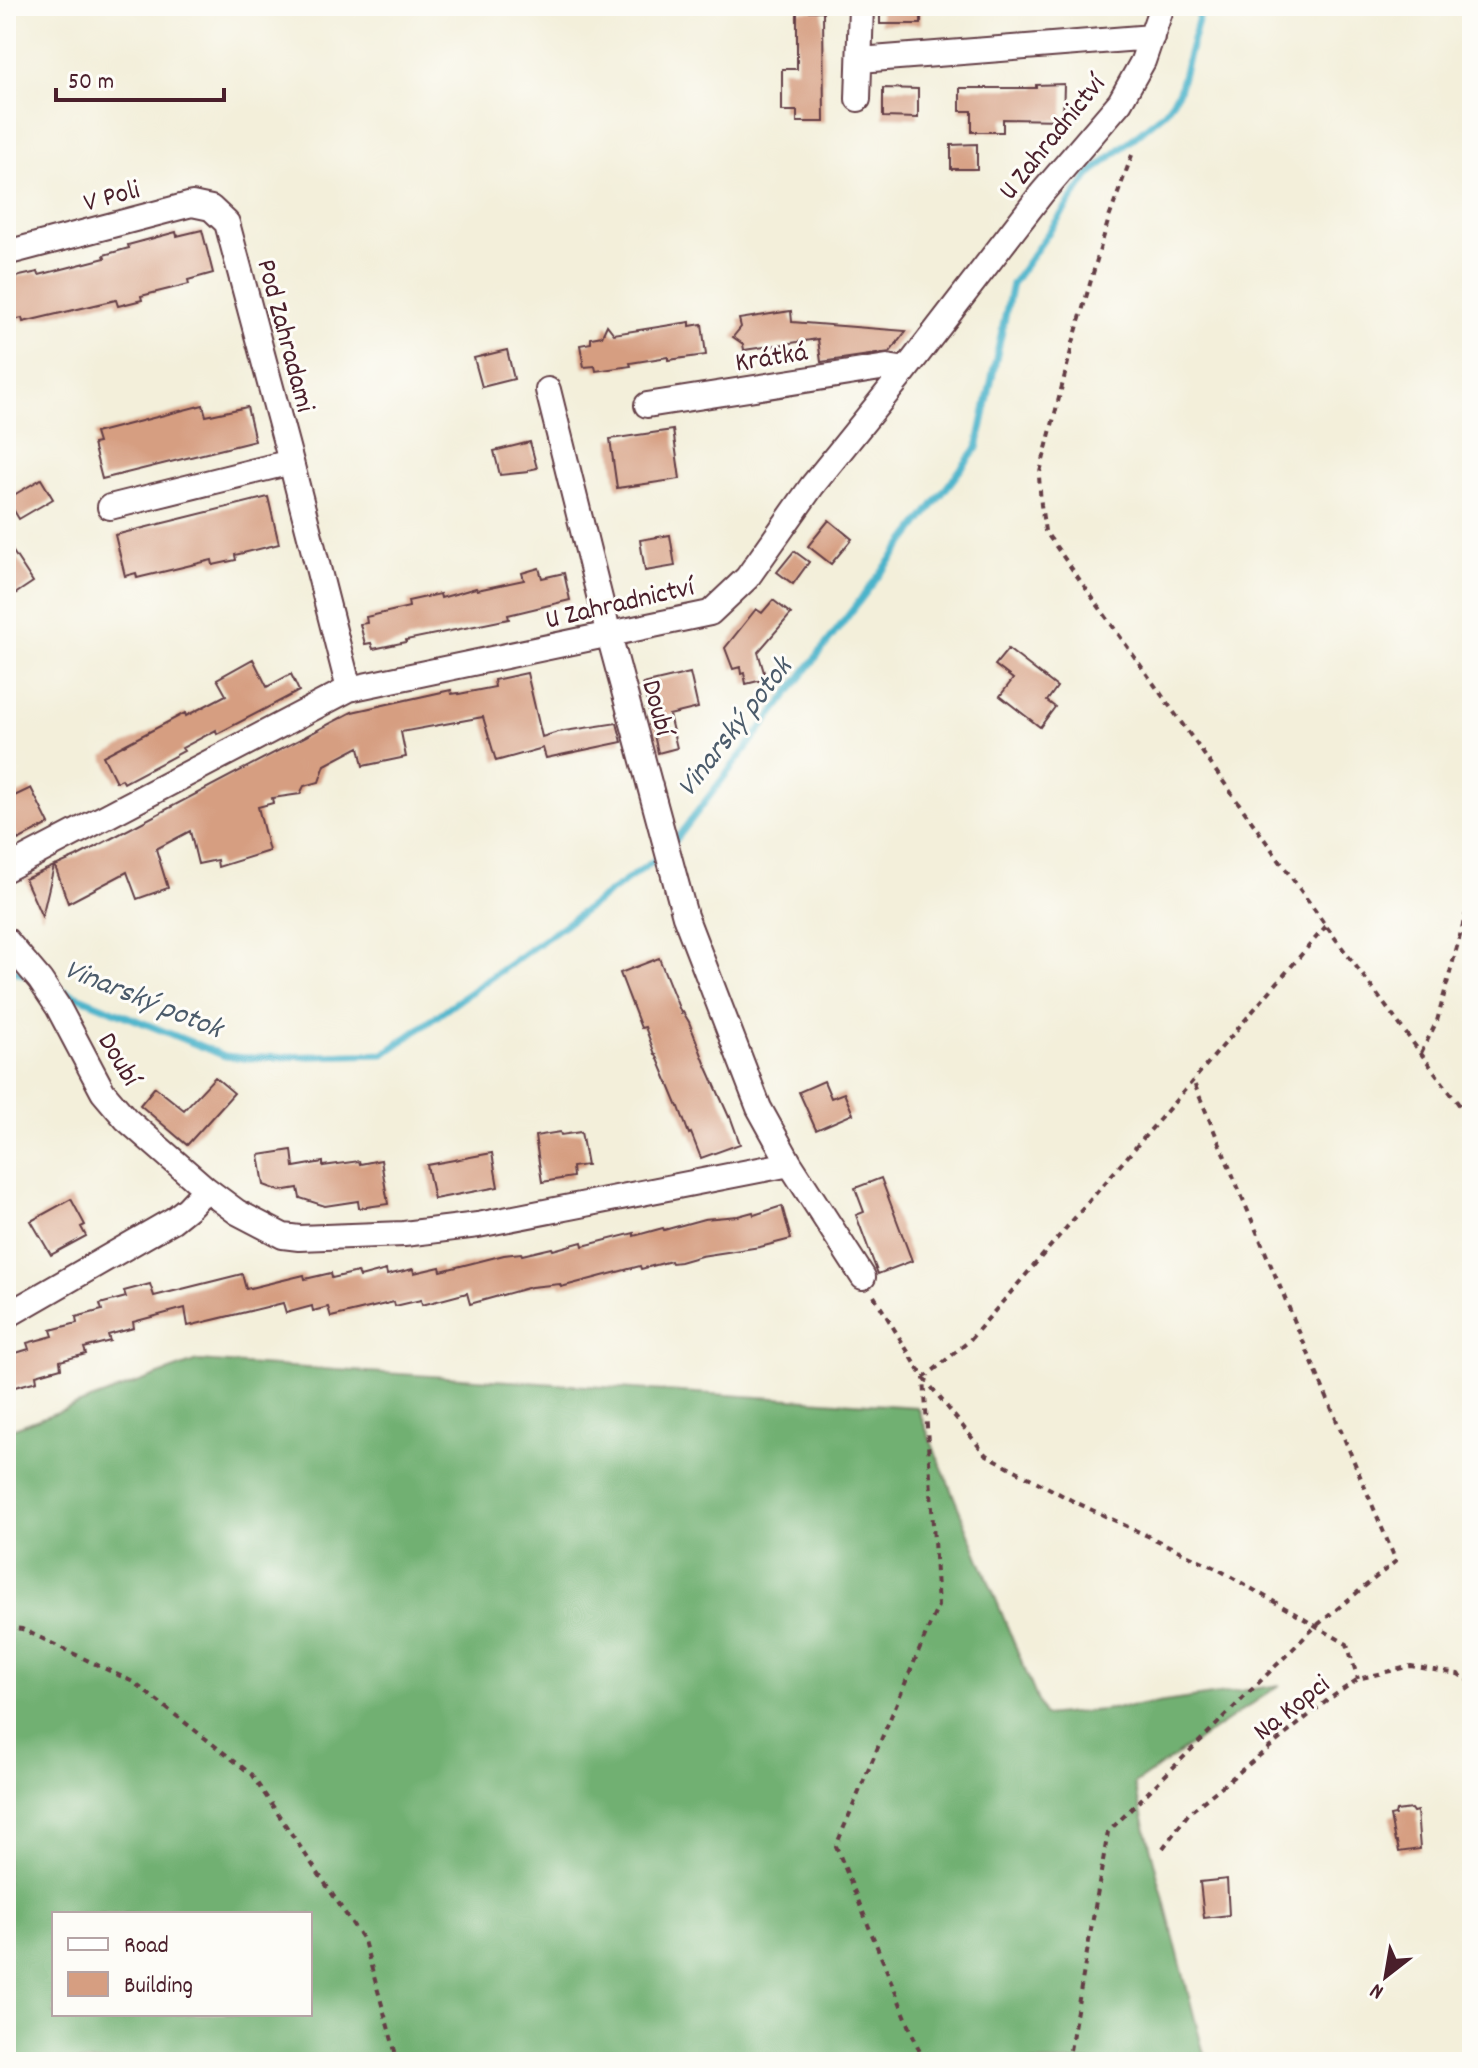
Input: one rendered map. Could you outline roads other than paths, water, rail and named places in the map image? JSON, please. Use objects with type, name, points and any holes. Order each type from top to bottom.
[{"type":"street","points":[[858,99],[861,6]]},
{"type":"street","name":"U Zahradnictví","points":[[6,869],[349,689],[710,613],[747,578],[812,486],[1042,193],[1120,102],[1143,61],[1162,6]]},
{"type":"street","points":[[860,60],[1152,37]]},
{"type":"street","name":"V Poli","points":[[6,253],[192,204],[211,208],[227,223]]},
{"type":"street","name":"Pod Zahradami","points":[[227,223],[349,689]]},
{"type":"street","name":"Krátká","points":[[647,405],[887,367],[904,372]]},
{"type":"street","name":"Doubí","points":[[548,390],[609,635],[685,916],[759,1108],[790,1164],[863,1277]]},
{"type":"street","points":[[110,507],[291,462]]},
{"type":"street","name":"Doubí","points":[[6,940],[40,980],[58,1007],[103,1092],[126,1119],[206,1189],[237,1212],[283,1236],[346,1237],[439,1231],[790,1164]]},
{"type":"street","points":[[6,1316],[173,1220],[206,1189]]},
{"type":"waterway","name":"Vinarský potok","points":[[671,846],[977,448],[1012,284],[1090,174],[1165,112],[1179,91],[1202,6]]},
{"type":"waterway","name":"Vinarský potok","points":[[52,986],[225,1056],[384,1054],[662,855]]},
{"type":"waterway","name":"Vinarský potok","points":[[6,967],[22,974]]}]
